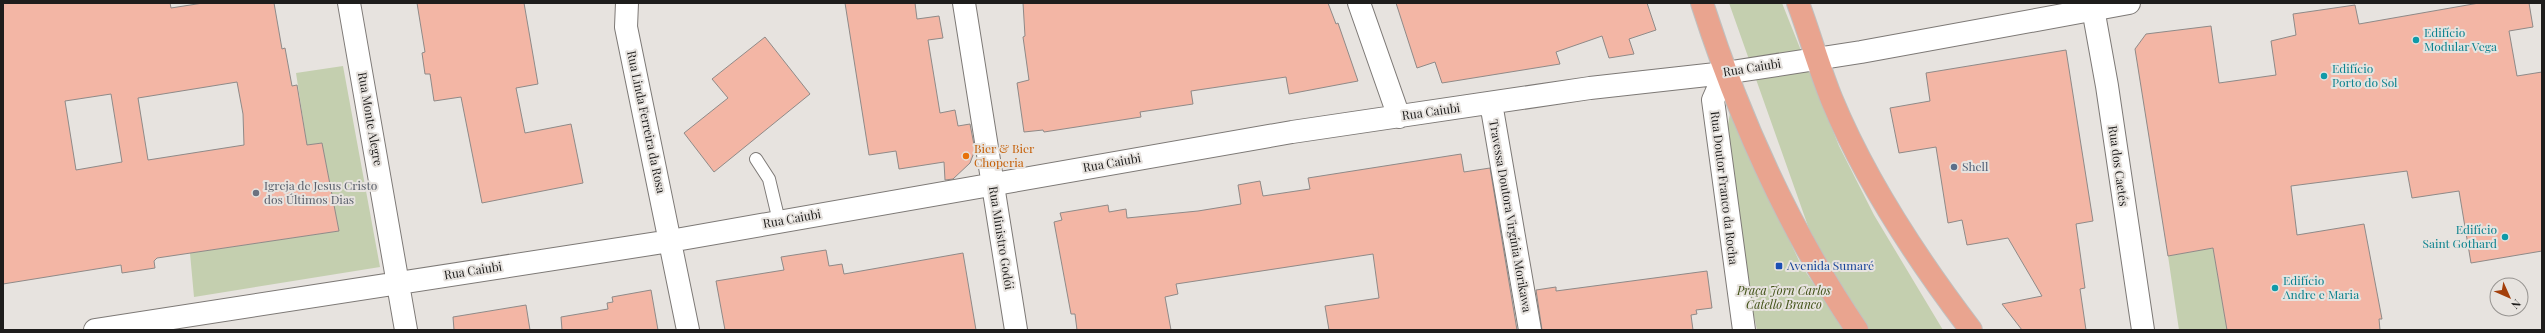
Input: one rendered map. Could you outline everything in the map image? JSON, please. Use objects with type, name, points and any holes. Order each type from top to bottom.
[{"type":"main road","points":[[1702,3],[1725,72],[1750,130],[1809,253],[1858,330]]},
{"type":"main road","points":[[1798,3],[1816,58],[1833,101],[1875,186],[1945,296],[1971,330]]},
{"type":"street","name":"Rua Monte Alegre","points":[[349,3],[406,330]]},
{"type":"street","name":"Rua Linda Ferreira da Rosa","points":[[627,3],[626,27],[688,330]]},
{"type":"street","name":"Rua Ministro Godói","points":[[964,3],[1016,330]]},
{"type":"street","points":[[1359,3],[1399,117]]},
{"type":"street","name":"Rua Caiubi","points":[[95,330],[670,240],[1292,132],[1590,88],[1725,72],[1816,58],[2092,6],[2129,3]]},
{"type":"street","name":"Rua dos Caetés","points":[[2092,6],[2143,330]]},
{"type":"street","name":"Rua Doutor Franco da Rocha","points":[[1725,72],[1713,100],[1744,330]]},
{"type":"street","name":"Travessa Doutora Virgínia Morikawa","points":[[1491,103],[1530,330]]},
{"type":"lane","points":[[756,159],[769,179],[779,221]]},
{"type":"green space","points":[[1729,3],[1782,3],[1839,146],[1874,215],[1943,330],[1869,330],[1814,243]]},
{"type":"green space","points":[[343,66],[380,267],[194,297],[190,253],[339,231],[322,143],[307,145],[296,73]]},
{"type":"green space","name":"Praça Jorn Carlos Catello Branco","points":[[1730,113],[1801,265],[1845,330],[1757,330],[1744,270],[1724,147]]},
{"type":"green space","points":[[2213,248],[2227,330],[2179,330],[2168,256]]},
{"type":"building","points":[[3,3],[170,3],[171,8],[203,3],[274,3],[282,49],[285,48],[292,86],[297,85],[307,145],[322,143],[339,231],[157,258],[154,261],[155,268],[122,273],[121,265],[3,284]],"holes":[[[237,82],[243,114],[244,145],[148,160],[138,98]],[[111,94],[122,162],[76,170],[65,101]]]},
{"type":"building","points":[[417,3],[524,3],[538,84],[516,88],[525,133],[571,124],[583,183],[482,203],[461,97],[434,101],[430,74],[425,74],[422,53],[425,52]]},
{"type":"building","points":[[845,3],[915,3],[917,19],[939,16],[943,38],[928,40],[940,113],[955,110],[958,126],[970,124],[975,150],[970,163],[953,179],[945,180],[944,162],[899,169],[896,151],[869,155]]},
{"type":"building","points":[[1023,3],[1328,3],[1336,24],[1338,23],[1358,81],[1289,94],[1286,77],[1191,91],[1193,104],[1140,112],[1141,117],[1044,132],[1043,130],[1024,132],[1017,83],[1029,80],[1023,37],[1025,36]]},
{"type":"building","points":[[1396,3],[1647,3],[1656,30],[1629,39],[1634,54],[1609,58],[1602,36],[1556,52],[1560,64],[1442,83],[1435,62],[1417,68]]},
{"type":"building","points":[[2479,3],[2529,3],[2533,27],[2509,31],[2517,76],[2542,72],[2542,251],[2471,263],[2459,191],[2412,198],[2407,171],[2291,186],[2297,235],[2364,224],[2382,319],[2379,319],[2380,330],[2227,330],[2213,248],[2168,256],[2135,49],[2146,34],[2211,26],[2219,83],[2276,75],[2271,41],[2296,35],[2293,14],[2355,5],[2359,24]]},
{"type":"building","points":[[765,37],[810,94],[714,172],[684,133],[728,98],[712,79]]},
{"type":"building","points":[[2066,50],[2093,221],[2076,224],[2085,288],[2080,289],[2086,330],[2022,330],[2002,304],[2042,296],[2008,238],[1967,245],[1962,220],[1948,223],[1936,147],[1899,153],[1890,108],[1930,101],[1926,73]]},
{"type":"building","points":[[1461,154],[1464,172],[1490,168],[1517,330],[1329,330],[1325,306],[1379,298],[1373,254],[1176,284],[1178,294],[1165,297],[1171,330],[1077,330],[1075,314],[1071,314],[1054,222],[1062,220],[1060,213],[1108,205],[1109,212],[1126,209],[1127,218],[1198,211],[1241,204],[1238,185],[1260,181],[1263,196],[1310,189],[1308,178]]},
{"type":"building","points":[[826,250],[829,266],[842,264],[844,274],[963,253],[976,330],[725,330],[716,281],[784,270],[781,257]]},
{"type":"building","points":[[1707,271],[1712,308],[1696,310],[1697,314],[1691,315],[1693,330],[1542,330],[1536,290],[1556,287],[1556,291]]},
{"type":"building","points":[[651,290],[658,330],[562,330],[561,317],[608,309],[607,303],[613,302],[612,297]]},
{"type":"building","points":[[526,305],[530,330],[454,330],[453,317]]},
{"type":"place","name":"Edifício Modular Vega","points":[[2416,40]]},
{"type":"place","name":"Edifício Porto do Sol","points":[[2324,76]]},
{"type":"place","name":"Bier & Bier Choperia","points":[[966,156]]},
{"type":"place","name":"Shell","points":[[1954,167]]},
{"type":"place","name":"Igreja de Jesus Cristo dos Últimos Dias","points":[[256,193]]},
{"type":"place","name":"Edifício Saint Gothard","points":[[2505,237]]},
{"type":"place","name":"Avenida Sumaré","points":[[1779,266]]},
{"type":"place","name":"Edifício Andre e Maria","points":[[2275,288]]}]
